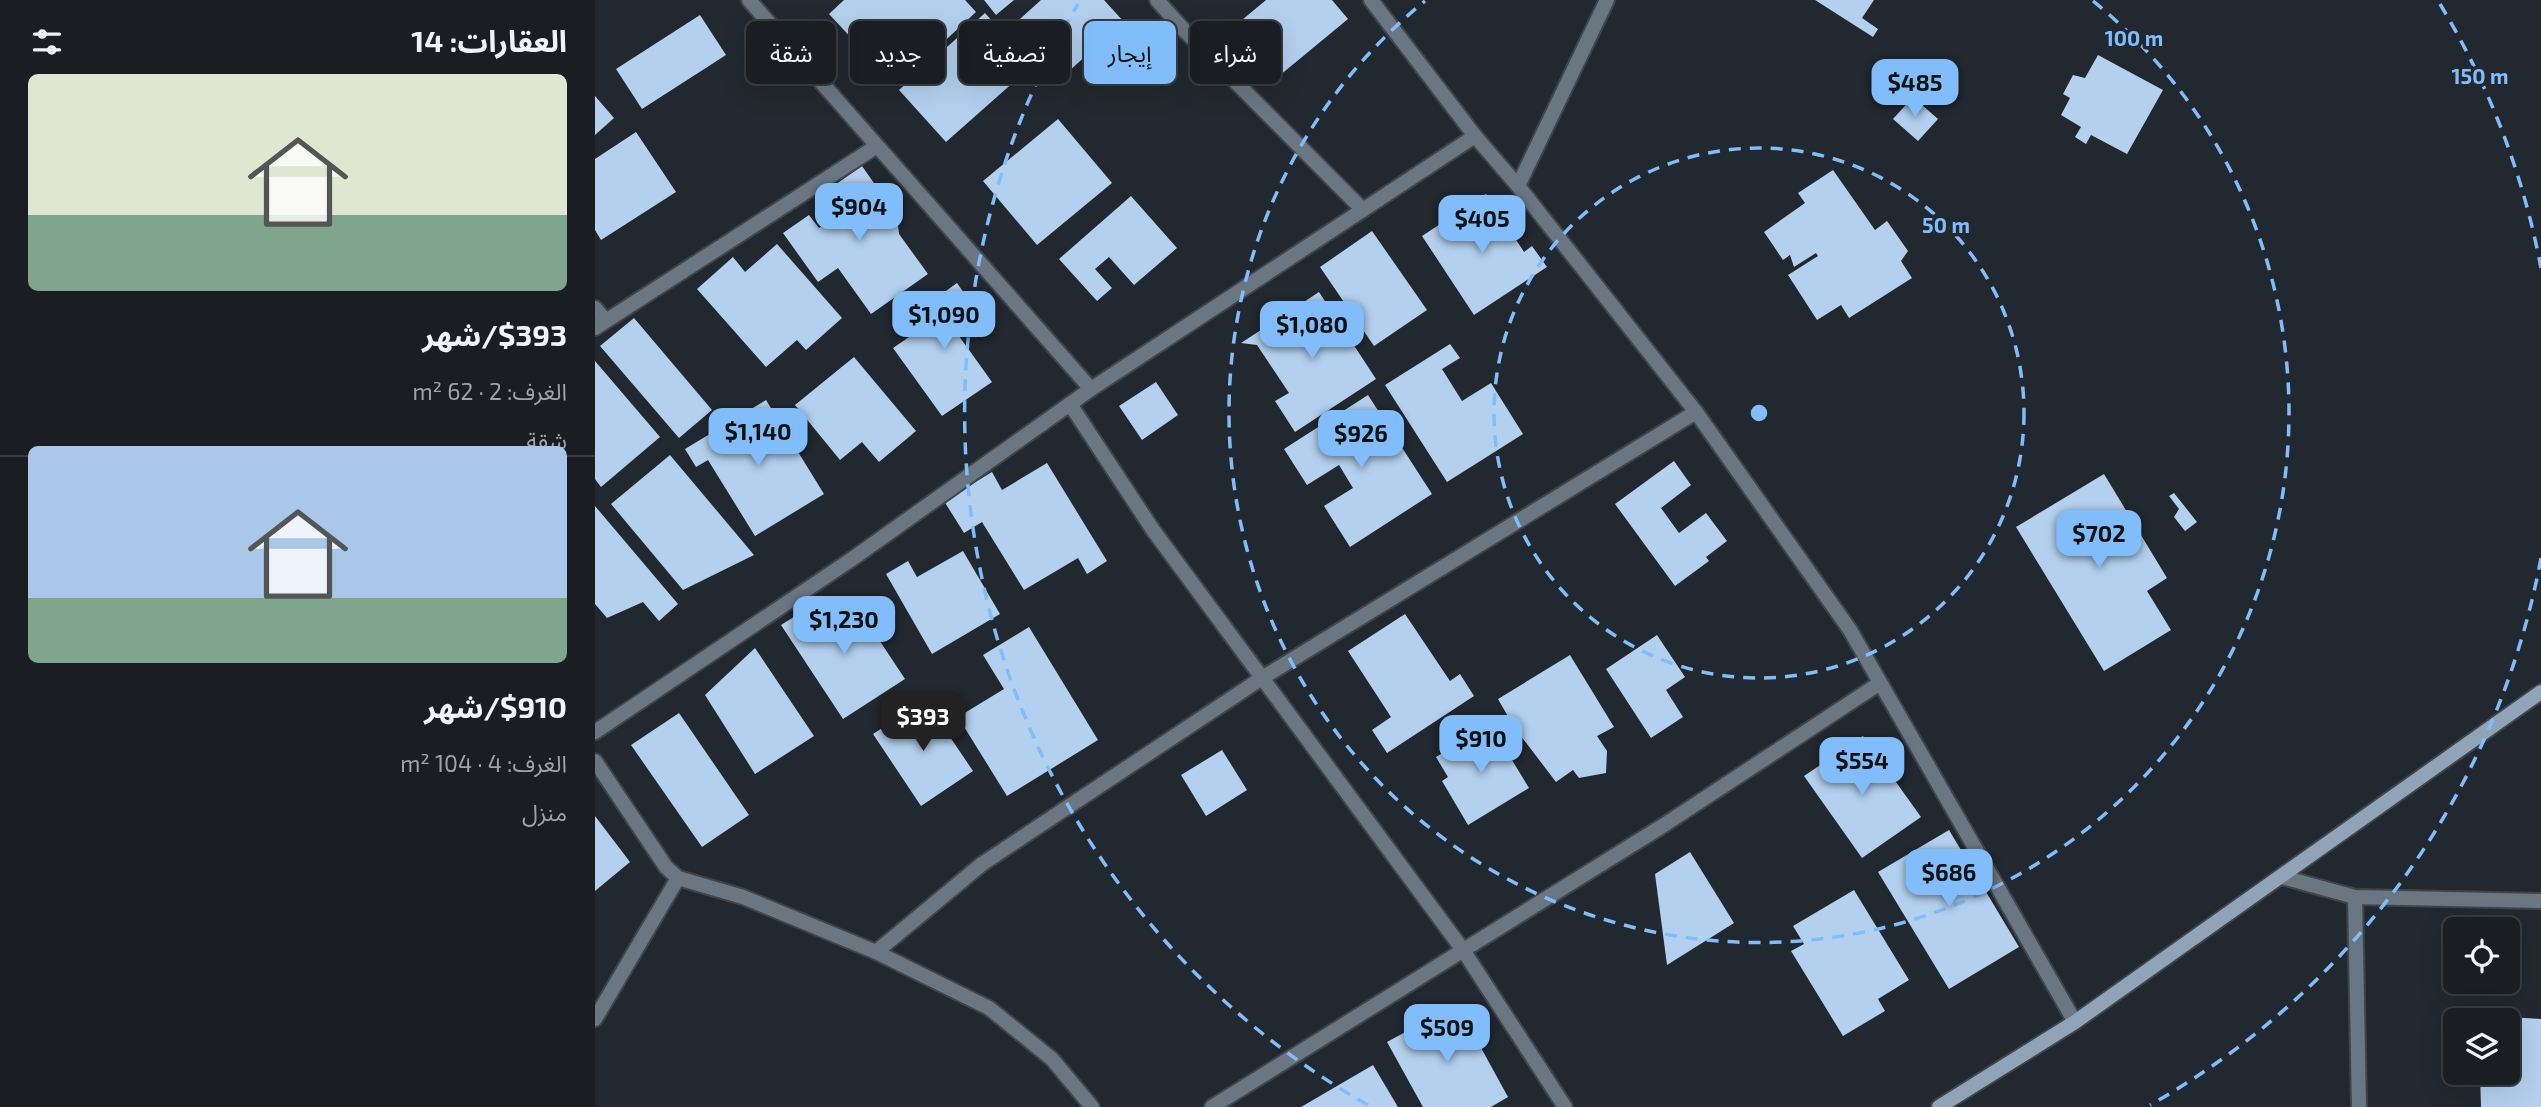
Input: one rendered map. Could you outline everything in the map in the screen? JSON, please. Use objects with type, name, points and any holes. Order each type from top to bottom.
[{"type":"street","points":[[749,0],[1091,389]]},
{"type":"street","points":[[1157,0],[1363,210]]},
{"type":"street","points":[[1371,0],[1475,136],[1518,186],[1696,412],[1850,630],[2075,1022]]},
{"type":"street","points":[[1518,186],[1607,0]]},
{"type":"street","points":[[595,732],[852,559],[1091,389],[1475,136]]},
{"type":"street","points":[[595,308],[601,325],[877,146]]},
{"type":"street","points":[[1070,404],[1153,530],[1463,950],[1565,1107]]},
{"type":"street","points":[[876,952],[982,864],[1262,678],[1696,412]]},
{"type":"street","points":[[1212,1107],[1664,825],[1880,683]]},
{"type":"street","points":[[1939,1107],[2075,1022],[2541,692]]},
{"type":"street","points":[[595,761],[666,867],[678,878],[743,897],[876,952],[989,1008],[1052,1059],[1092,1107]]},
{"type":"street","points":[[2282,877],[2355,897],[2541,901]]},
{"type":"street","points":[[595,1019],[678,878]]},
{"type":"street","points":[[2355,897],[2359,1107]]},
{"type":"building","points":[[844,0],[965,0],[976,12],[966,21],[959,21],[959,28],[945,41],[945,21],[850,21],[850,37],[829,14]]},
{"type":"building","points":[[984,0],[1014,0],[996,15]]},
{"type":"building","points":[[1041,0],[1104,0],[1123,21],[1084,21],[1084,58],[1070,70],[1070,21],[1018,21]]},
{"type":"building","points":[[1266,0],[1332,0],[1348,19],[1281,74],[1281,21],[1241,21]]},
{"type":"building","points":[[1815,0],[1874,0],[1862,18],[1878,29],[1873,37]]},
{"type":"building","points":[[985,13],[992,21],[976,21]]},
{"type":"building","points":[[700,15],[726,55],[642,109],[616,69]]},
{"type":"building","points":[[959,36],[959,84],[1012,84],[946,142],[899,90],[906,84],[945,84],[945,49]]},
{"type":"building","points":[[2098,55],[2163,90],[2127,154],[2091,135],[2086,144],[2075,137],[2081,127],[2061,115],[2070,98],[2063,94],[2073,75],[2085,78]]},
{"type":"building","points":[[595,96],[614,118],[595,135]]},
{"type":"building","points":[[1913,97],[1938,119],[1918,141],[1893,119]]},
{"type":"building","points":[[1058,119],[1112,183],[1037,245],[983,181]]},
{"type":"building","points":[[636,132],[676,192],[601,240],[595,230],[595,159]]},
{"type":"building","points":[[862,166],[897,216],[899,234],[928,274],[871,314],[838,268],[818,282],[783,233],[809,215],[819,228],[837,215],[822,194]]},
{"type":"building","points":[[1833,170],[1875,230],[1887,221],[1908,251],[1901,261],[1912,278],[1849,318],[1841,305],[1817,320],[1788,275],[1818,256],[1816,253],[1794,267],[1790,255],[1783,260],[1764,232],[1805,203],[1798,193]]},
{"type":"building","points":[[1486,194],[1524,252],[1532,246],[1547,267],[1474,315],[1422,236]]},
{"type":"building","points":[[1131,196],[1177,248],[1134,285],[1109,257],[1095,269],[1112,288],[1097,301],[1059,259]]},
{"type":"building","points":[[1372,231],[1427,310],[1374,346],[1320,267]]},
{"type":"building","points":[[777,244],[842,318],[806,350],[797,340],[766,367],[697,289],[733,257],[745,272]]},
{"type":"building","points":[[957,283],[983,320],[959,336],[992,382],[942,416],[893,348],[912,335],[903,322]]},
{"type":"building","points":[[1319,292],[1376,379],[1295,432],[1275,401],[1289,393],[1257,345],[1241,343]]},
{"type":"building","points":[[634,318],[712,410],[679,438],[600,346]]},
{"type":"building","points":[[1450,344],[1460,358],[1442,369],[1462,401],[1491,383],[1523,434],[1447,482],[1385,385]]},
{"type":"building","points":[[854,357],[916,431],[879,462],[862,442],[840,460],[795,405]]},
{"type":"building","points":[[595,361],[660,437],[601,487],[595,479]]},
{"type":"building","points":[[1156,382],[1178,415],[1142,440],[1119,406]]},
{"type":"building","points":[[1368,395],[1432,494],[1350,547],[1324,506],[1353,488],[1339,465],[1307,485],[1284,449]]},
{"type":"building","points":[[766,400],[824,494],[755,536],[708,460],[696,467],[685,449]]},
{"type":"building","points":[[670,455],[754,555],[683,590],[611,504]]},
{"type":"building","points":[[1674,461],[1691,485],[1661,508],[1679,533],[1706,513],[1727,541],[1706,557],[1709,561],[1675,586],[1615,504]]},
{"type":"building","points":[[1047,463],[1107,561],[1087,574],[1078,558],[1024,590],[982,522],[964,533],[944,501],[992,472],[1002,490]]},
{"type":"building","points":[[2104,474],[2167,578],[2147,591],[2171,630],[2104,671],[2016,527]]},
{"type":"building","points":[[2174,493],[2197,522],[2185,531],[2174,517],[2179,509],[2169,496]]},
{"type":"building","points":[[595,506],[678,604],[659,621],[643,602],[607,618],[595,604]]},
{"type":"building","points":[[963,551],[1000,614],[932,654],[886,574],[908,561],[917,577]]},
{"type":"building","points":[[850,596],[905,679],[843,719],[781,625],[808,608],[815,618]]},
{"type":"building","points":[[1405,614],[1450,681],[1460,674],[1474,696],[1387,753],[1372,730],[1391,717],[1348,651]]},
{"type":"building","points":[[1029,627],[1098,740],[1007,796],[958,717],[1004,689],[983,655]]},
{"type":"building","points":[[1657,635],[1685,677],[1666,690],[1683,717],[1651,738],[1606,669]]},
{"type":"building","points":[[755,648],[814,736],[755,774],[705,695]]},
{"type":"building","points":[[1570,655],[1614,727],[1597,736],[1607,751],[1606,773],[1579,778],[1573,770],[1556,782],[1514,727],[1498,699]]},
{"type":"building","points":[[925,700],[973,771],[921,806],[873,734]]},
{"type":"building","points":[[679,713],[749,815],[702,847],[631,745]]},
{"type":"building","points":[[1490,724],[1529,788],[1468,825],[1442,781],[1448,777],[1436,757]]},
{"type":"building","points":[[1863,736],[1921,817],[1862,858],[1804,776]]},
{"type":"building","points":[[1222,750],[1247,790],[1206,816],[1181,775]]},
{"type":"building","points":[[595,816],[630,862],[595,891]]},
{"type":"building","points":[[1949,830],[2019,947],[1949,989],[1878,872]]},
{"type":"building","points":[[1690,852],[1734,923],[1667,965],[1655,874]]},
{"type":"building","points":[[1854,890],[1909,980],[1878,999],[1885,1011],[1843,1036],[1791,951],[1804,944],[1793,926]]},
{"type":"building","points":[[1457,1004],[1508,1097],[1491,1107],[1423,1107],[1387,1042]]},
{"type":"building","points":[[2520,1018],[2541,1019],[2541,1107],[2481,1107],[2480,1085],[2520,1085]]},
{"type":"building","points":[[1373,1065],[1398,1107],[1301,1107]]}]
